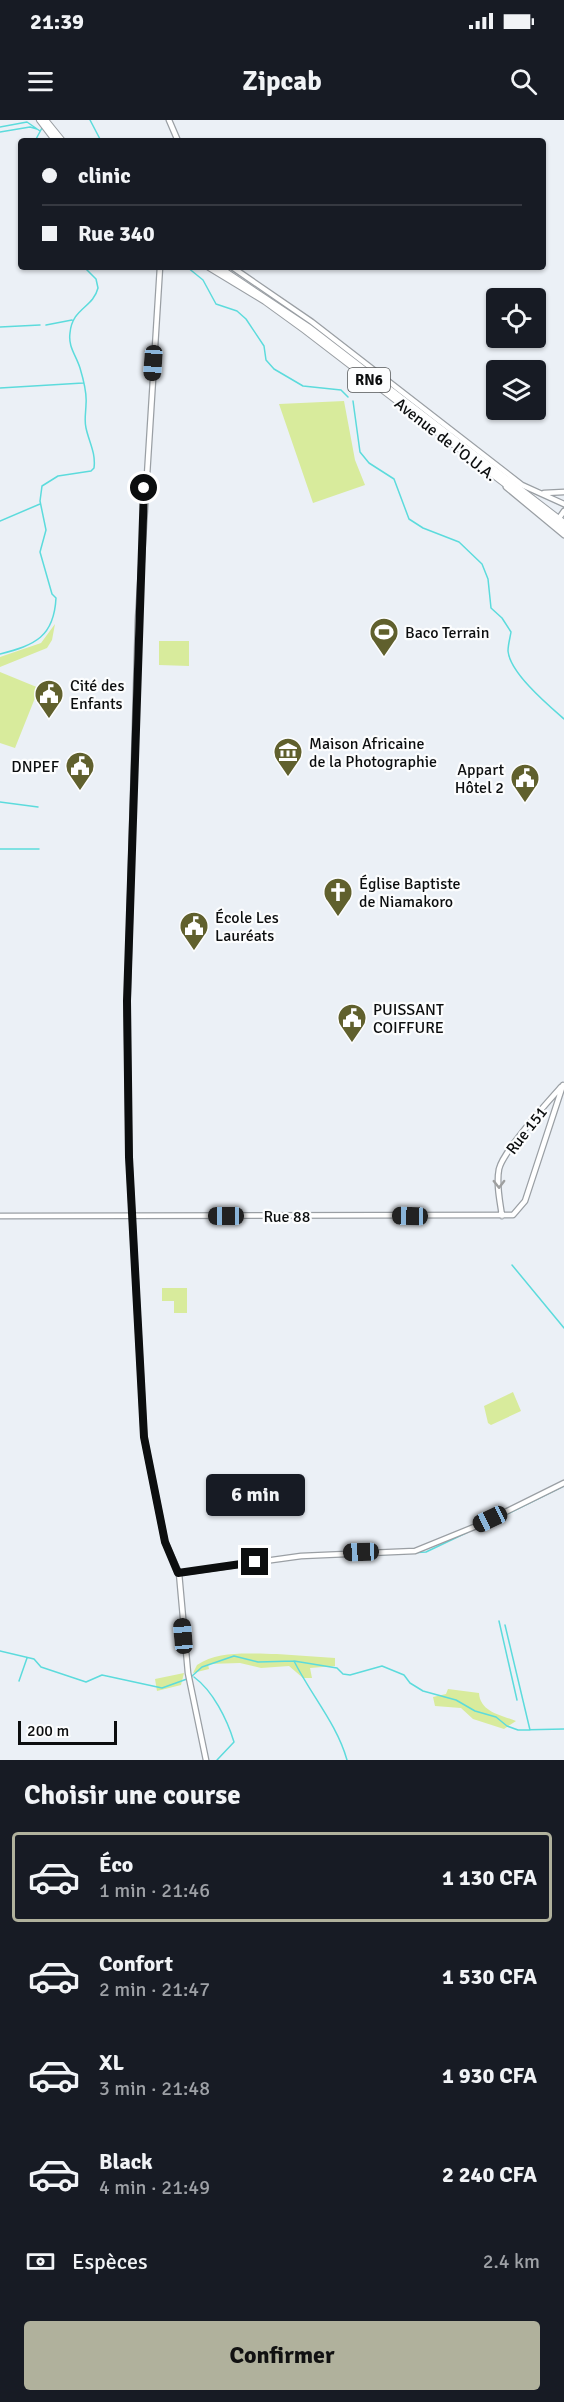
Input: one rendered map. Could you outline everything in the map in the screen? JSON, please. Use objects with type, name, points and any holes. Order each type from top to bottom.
[{"type":"highway","points":[[40,120],[59,138]]},
{"type":"highway","points":[[45,120],[55,138]]},
{"type":"highway","name":"Avenue de l'O.U.A.","points":[[214,270],[289,319],[501,481],[559,522]]},
{"type":"highway","name":"Avenue de l'O.U.A.","points":[[222,270],[308,327],[559,522],[564,529]]},
{"type":"street","points":[[169,120],[177,138]]},
{"type":"street","points":[[160,270],[143,511],[132,811],[127,1016],[131,1216],[144,1437],[165,1542],[178,1573],[188,1673],[206,1760]]},
{"type":"street","name":"Avenue de l'O.U.A.","points":[[237,270],[271,292],[522,485],[564,504]]},
{"type":"street","name":"Avenue de l'O.U.A.","points":[[501,481],[509,491],[564,535]]},
{"type":"street","points":[[542,493],[564,492]]},
{"type":"street","points":[[559,522],[564,511]]},
{"type":"street","points":[[502,1216],[513,1215],[525,1202],[563,1084]]},
{"type":"street","name":"Rue 151","points":[[502,1216],[498,1185],[500,1167],[541,1109],[563,1084]]},
{"type":"street","name":"Rue 88","points":[[0,1216],[502,1216]]},
{"type":"street","points":[[178,1573],[330,1553],[415,1551],[465,1531],[564,1483]]},
{"type":"green space","points":[[344,401],[355,460],[365,485],[313,503],[279,404]]},
{"type":"green space","points":[[55,624],[52,640],[47,648],[0,667],[0,657],[41,643]]},
{"type":"green space","points":[[159,641],[189,641],[189,666],[159,665]]},
{"type":"green space","points":[[0,672],[39,688],[15,748],[0,743]]},
{"type":"green space","points":[[162,1288],[187,1288],[187,1313],[174,1313],[174,1301],[162,1301]]},
{"type":"green space","points":[[513,1392],[521,1411],[491,1425],[488,1423],[484,1406]]},
{"type":"green space","points":[[236,1654],[335,1658],[335,1666],[310,1668],[312,1678],[303,1678],[289,1666],[261,1668],[240,1663],[208,1664],[209,1669],[193,1673],[197,1665],[215,1657]]},
{"type":"green space","points":[[184,1673],[181,1685],[157,1691],[155,1679]]},
{"type":"green space","points":[[448,1689],[479,1693],[487,1709],[516,1721],[504,1729],[473,1719],[461,1708],[435,1706],[433,1697],[446,1694]]},
{"type":"waterway","points":[[90,120],[99,138]]},
{"type":"waterway","points":[[0,127],[27,122],[40,131]]},
{"type":"waterway","points":[[37,138],[43,126]]},
{"type":"waterway","points":[[0,132],[30,127],[37,129]]},
{"type":"waterway","points":[[0,654],[33,643],[47,630],[54,611],[56,598],[52,594],[40,552],[46,530],[40,501],[42,486],[58,476],[91,471],[94,468],[93,452],[85,425],[84,386],[70,338],[75,318],[92,300],[98,288],[96,279],[87,270]]},
{"type":"waterway","points":[[191,270],[203,280],[216,304],[237,311],[246,319],[264,346],[266,360],[274,369],[303,386],[341,390],[348,397]]},
{"type":"waterway","points":[[46,325],[72,320]]},
{"type":"waterway","points":[[0,327],[40,325]]},
{"type":"waterway","points":[[0,388],[83,383]]},
{"type":"waterway","points":[[353,401],[360,452],[369,463],[394,479],[409,519],[423,528],[459,542],[482,564],[488,579],[491,608],[502,618],[511,632],[508,651],[510,660],[531,688],[564,719]]},
{"type":"waterway","points":[[0,521],[40,504]]},
{"type":"waterway","points":[[0,802],[38,807]]},
{"type":"waterway","points":[[0,849],[39,849]]},
{"type":"waterway","points":[[512,1265],[564,1328]]},
{"type":"waterway","points":[[503,1516],[564,1486]]},
{"type":"waterway","points":[[376,1555],[426,1552],[468,1532]]},
{"type":"waterway","points":[[499,1621],[517,1700]]},
{"type":"waterway","points":[[505,1625],[530,1730]]},
{"type":"waterway","points":[[0,1651],[34,1659],[41,1667],[86,1682],[102,1675],[162,1688],[187,1679]]},
{"type":"waterway","points":[[191,1677],[202,1667],[234,1656],[258,1662],[294,1661],[337,1668],[343,1674],[350,1675],[382,1666],[404,1675],[410,1683],[423,1691],[456,1700],[475,1711],[496,1717],[507,1726],[518,1730],[564,1729]]},
{"type":"waterway","points":[[19,1681],[27,1658]]},
{"type":"waterway","points":[[294,1661],[337,1734],[347,1760]]},
{"type":"waterway","points":[[194,1677],[219,1706],[234,1742],[217,1760]]},
{"type":"place","name":"Baco Terrain","points":[[384,658]]},
{"type":"place","name":"Cité des Enfants","points":[[49,720]]},
{"type":"place","name":"Maison Africaine de la Photographie","points":[[288,778]]},
{"type":"place","name":"DNPEF","points":[[80,792]]},
{"type":"place","name":"Appart Hôtel 2","points":[[525,804]]},
{"type":"place","name":"Église Baptiste de Niamakoro","points":[[338,918]]},
{"type":"place","name":"École Les Lauréats","points":[[194,952]]},
{"type":"place","name":"PUISSANT COIFFURE","points":[[352,1044]]},
{"type":"route","points":[[144,488],[136,678],[127,1016],[131,1213],[144,1437],[150,1477],[165,1542],[178,1573],[255,1562]]}]
